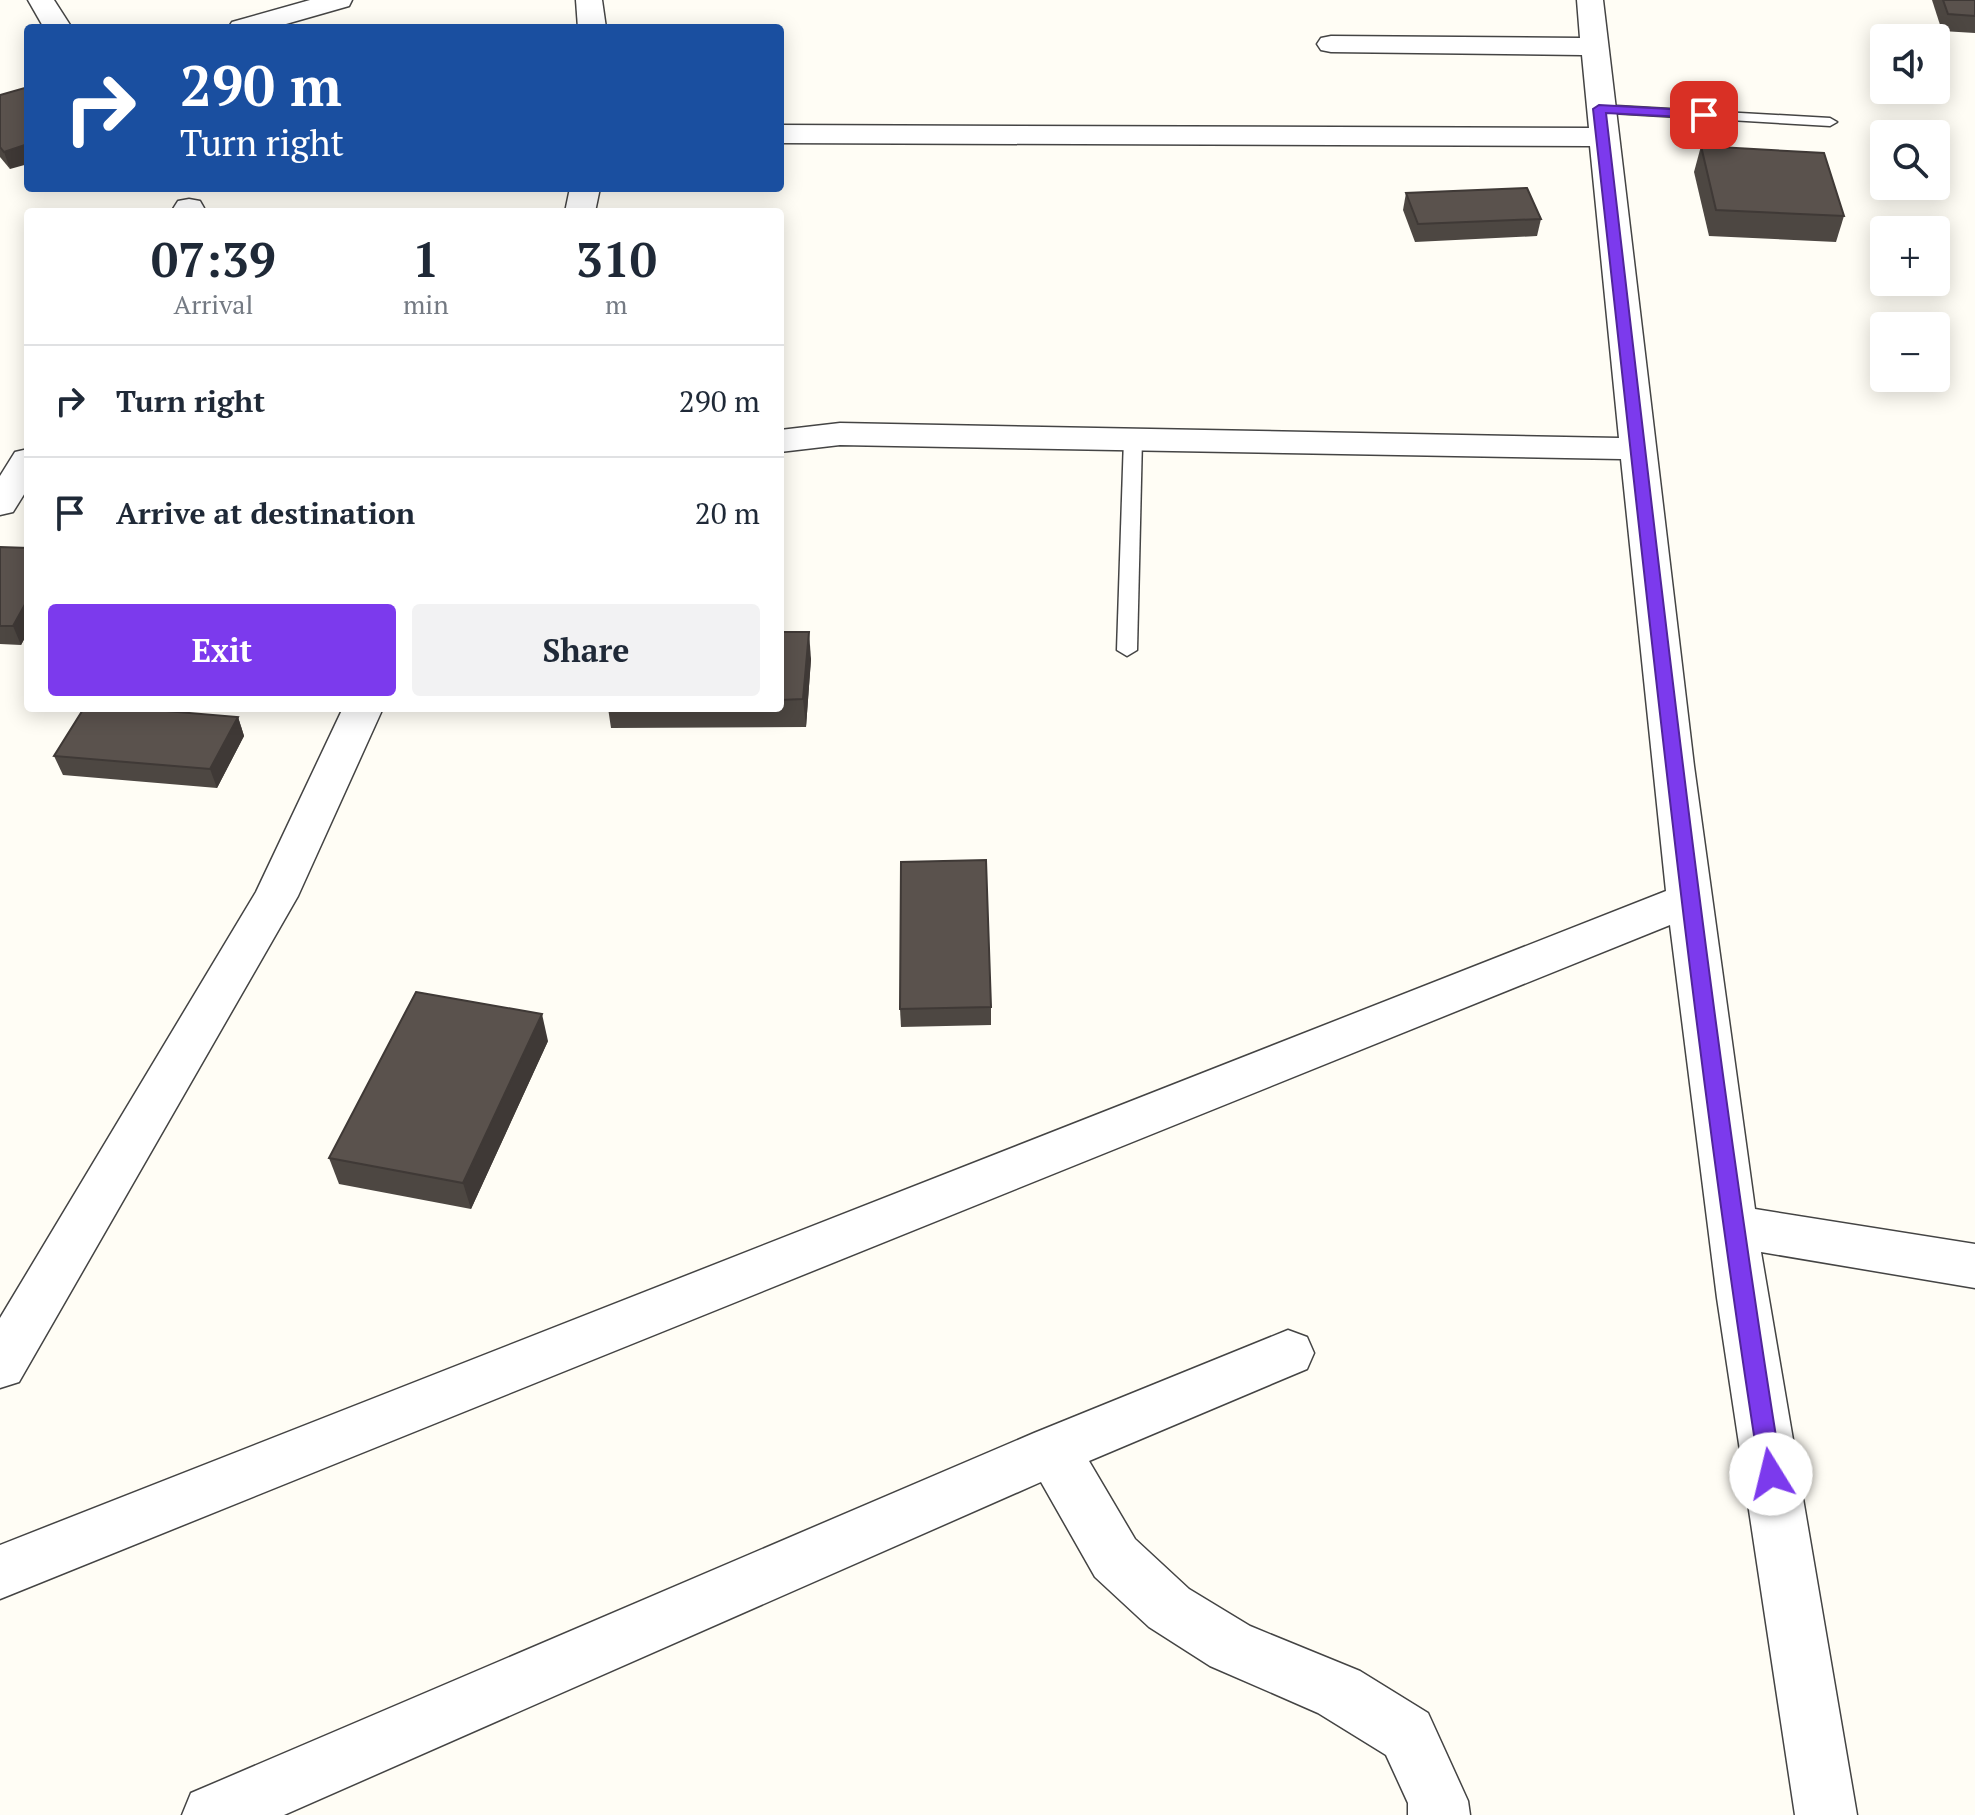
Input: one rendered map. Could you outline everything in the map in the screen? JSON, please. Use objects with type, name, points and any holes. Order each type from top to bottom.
[{"type":"street","points":[[41,0],[56,24]]},
{"type":"street","points":[[256,24],[339,0]]},
{"type":"street","points":[[589,0],[592,24]]},
{"type":"street","points":[[1590,0],[1601,123],[1690,899],[1732,1226],[1826,1815]]},
{"type":"street","points":[[1331,44],[1595,47]]},
{"type":"street","points":[[784,134],[1601,123]]},
{"type":"street","points":[[784,441],[840,434],[1638,449]]},
{"type":"street","points":[[0,504],[24,466]]},
{"type":"street","points":[[0,523],[24,524]]},
{"type":"street","points":[[0,1365],[276,896],[361,712]]},
{"type":"street","points":[[0,1572],[1690,899]]},
{"type":"street","points":[[1732,1226],[1975,1266]]},
{"type":"street","points":[[213,1815],[1053,1451],[1288,1353]]},
{"type":"street","points":[[1053,1451],[1115,1558],[1169,1608],[1230,1646],[1339,1692],[1407,1734],[1438,1801],[1439,1815]]},
{"type":"lane","points":[[1601,123],[1830,122]]},
{"type":"lane","points":[[1127,650],[1133,438]]},
{"type":"building","points":[[1943,0],[1975,0],[1975,16],[1948,14]]},
{"type":"building","points":[[24,88],[24,145],[4,152],[0,147],[0,95]]},
{"type":"building","points":[[1701,146],[1824,153],[1844,216],[1716,210]]},
{"type":"building","points":[[1527,188],[1541,219],[1418,224],[1406,193]]},
{"type":"building","points":[[0,547],[24,548],[24,606],[13,626],[0,626]]},
{"type":"building","points":[[784,632],[809,632],[803,699],[784,700]]},
{"type":"building","points":[[82,712],[178,712],[238,717],[210,769],[54,756]]},
{"type":"building","points":[[986,860],[991,1007],[900,1009],[901,862]]},
{"type":"building","points":[[416,992],[542,1014],[463,1183],[329,1158]]},
{"type":"route","points":[[1704,115],[1599,109],[1690,899],[1732,1226],[1771,1474]]}]
